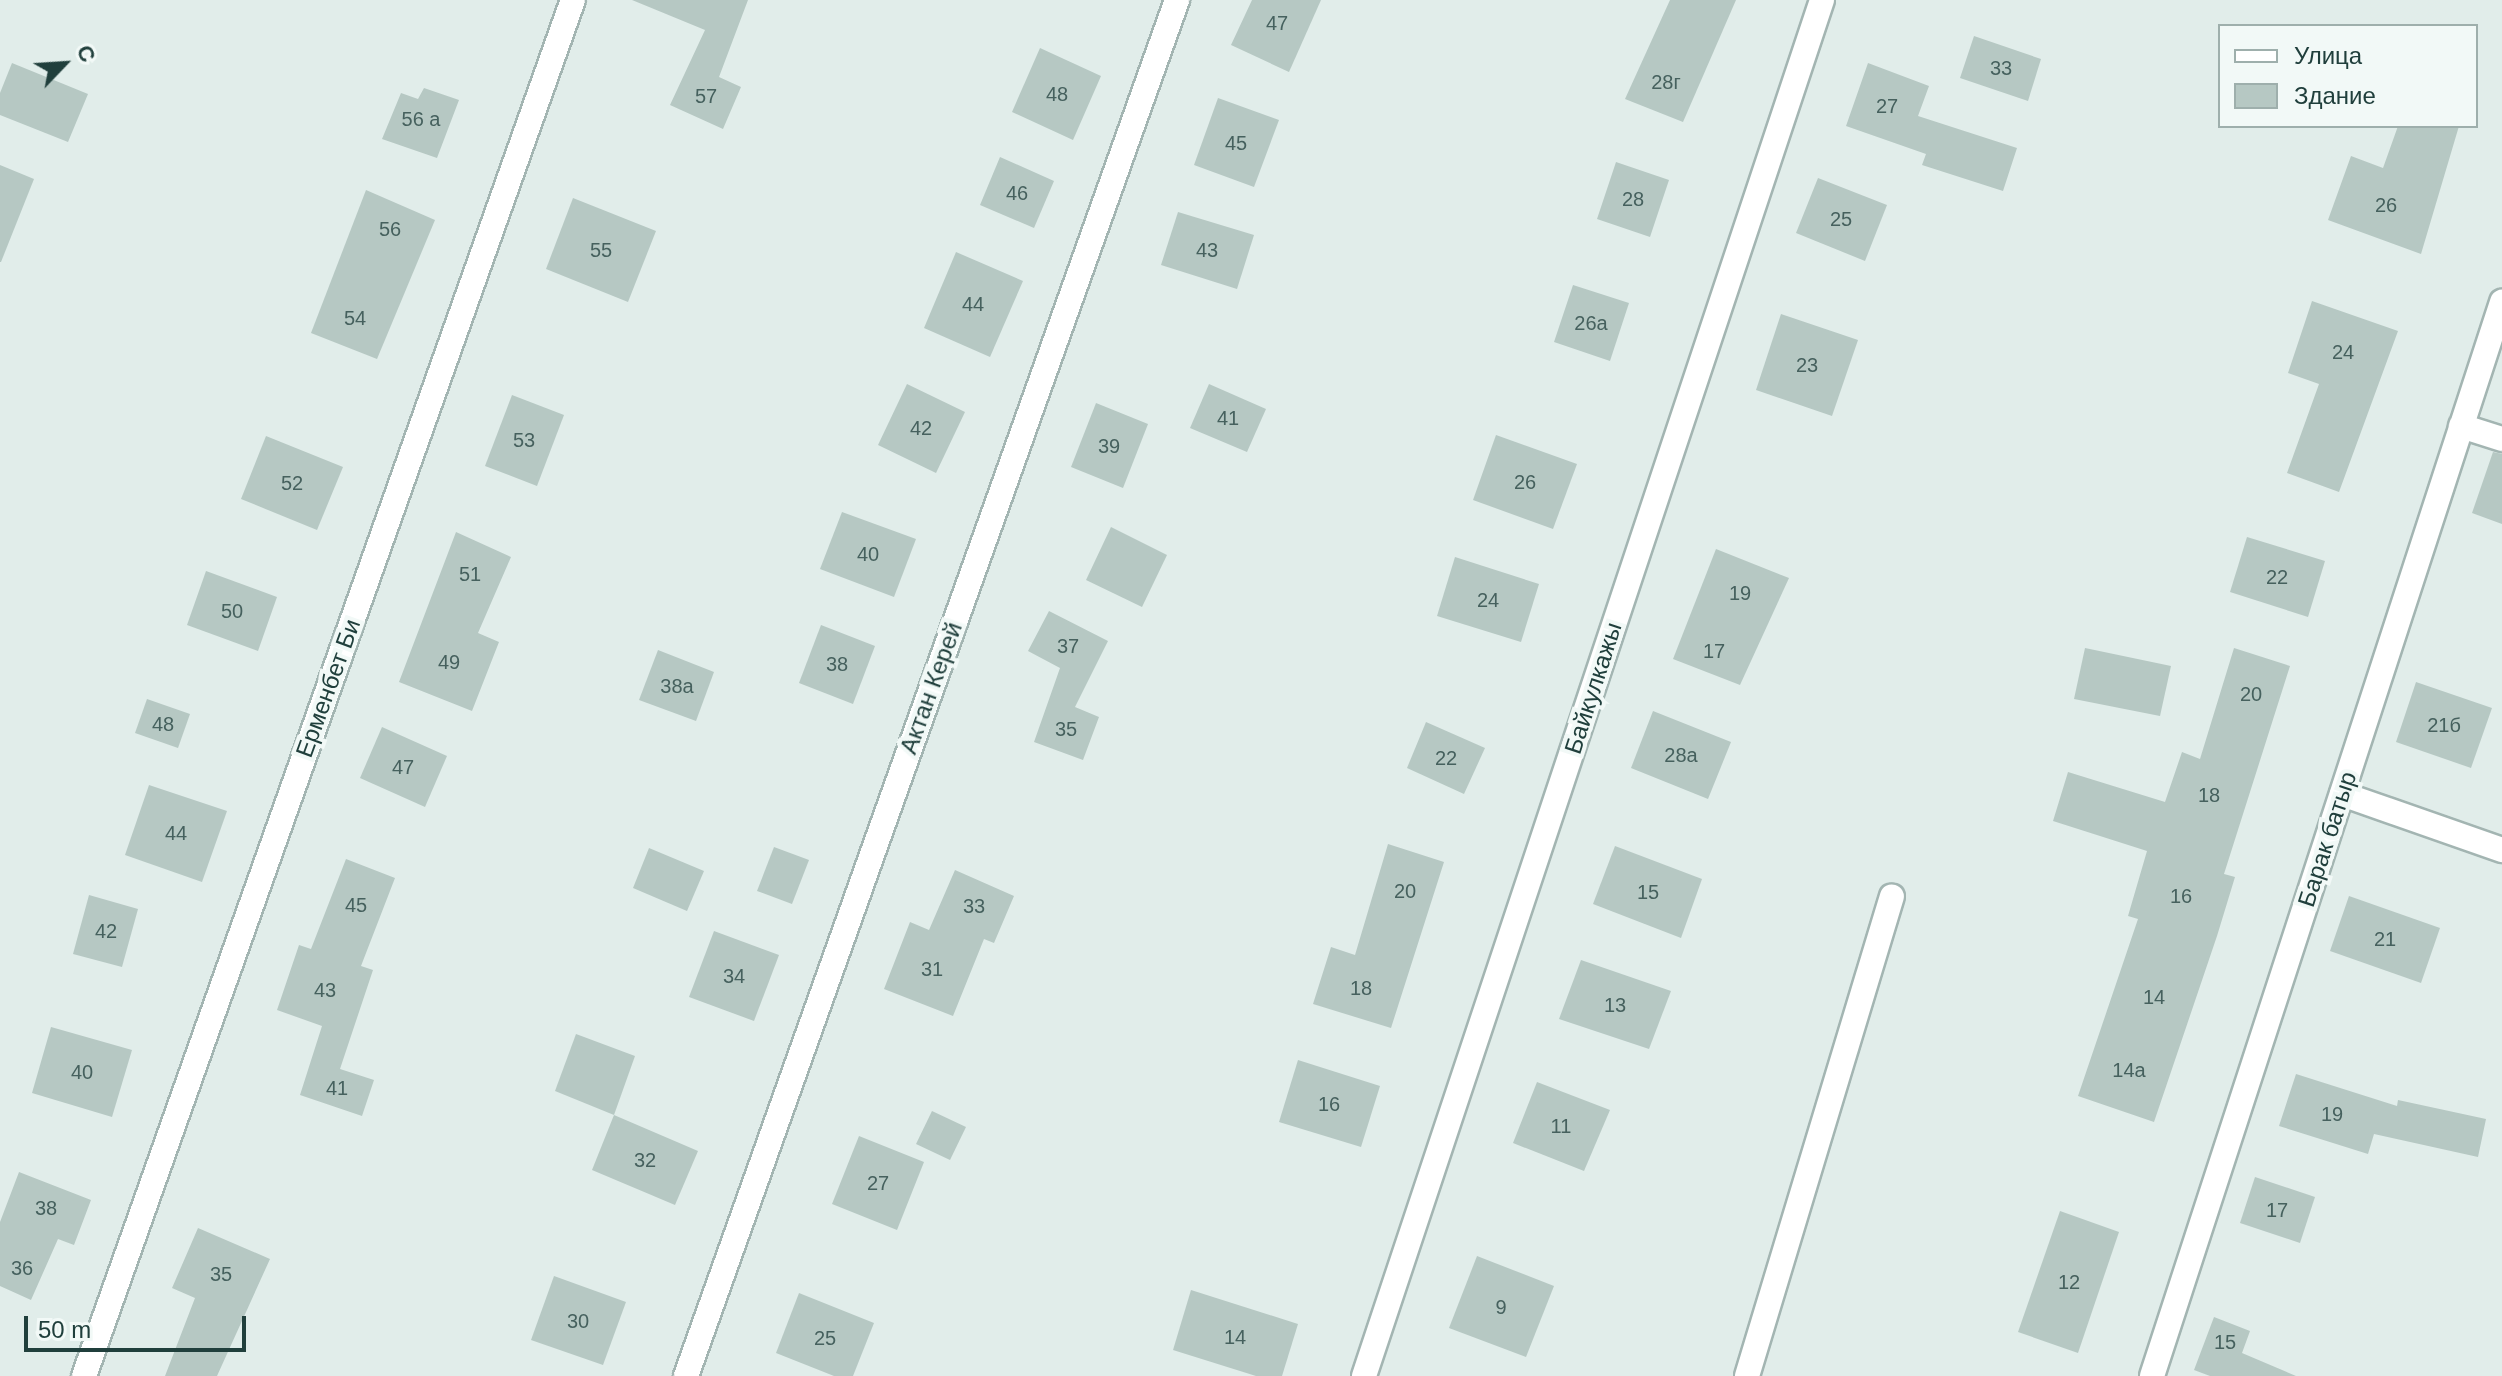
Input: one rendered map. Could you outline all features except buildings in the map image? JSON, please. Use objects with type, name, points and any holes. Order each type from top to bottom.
[{"type":"street","name":"Ерменбет Би","points":[[84,1376],[573,0]]},
{"type":"street","name":"Актан Керей","points":[[686,1376],[1177,0]]},
{"type":"street","name":"Байкулкажы","points":[[1364,1376],[1822,0]]},
{"type":"street","name":"Барак батыр","points":[[2152,1376],[2502,302]]},
{"type":"street","points":[[2461,426],[2502,439]]},
{"type":"street","points":[[2342,794],[2502,850]]},
{"type":"street","points":[[1747,1376],[1892,896]]}]
